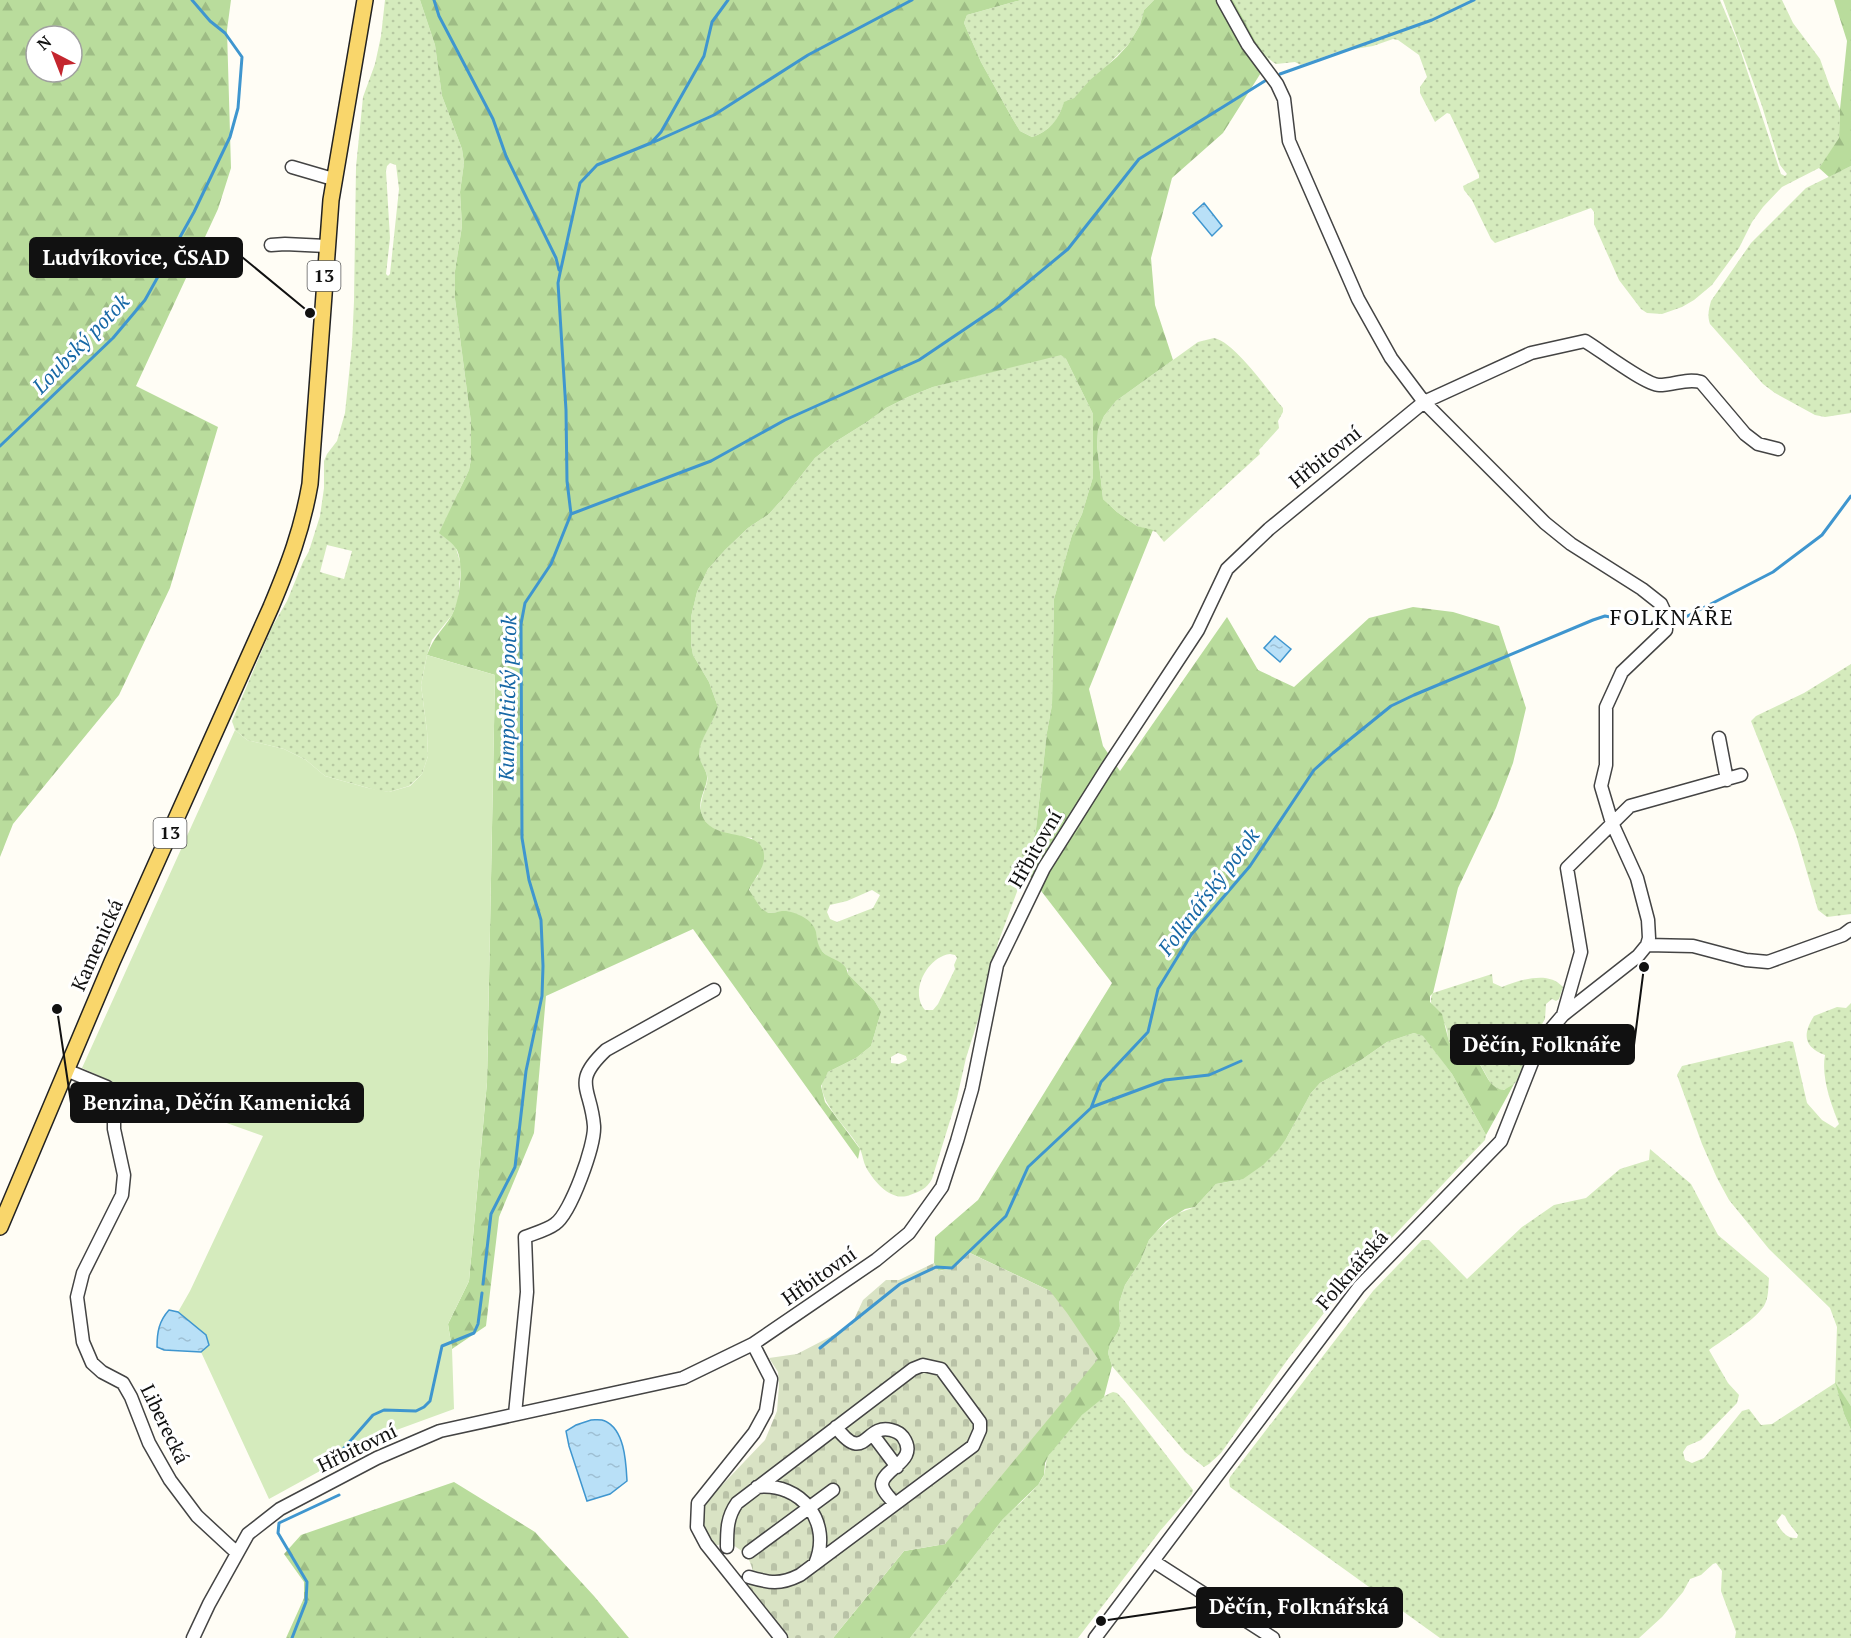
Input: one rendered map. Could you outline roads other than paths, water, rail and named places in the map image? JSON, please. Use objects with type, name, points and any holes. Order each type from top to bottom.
[{"type":"main road","name":"13","points":[[326,246],[333,179],[365,0]]},
{"type":"main road","name":"Kamenická","points":[[0,1227],[112,962],[294,553],[306,511],[310,484],[326,246]]},
{"type":"street","points":[[1223,0],[1248,45],[1277,84],[1284,99],[1289,141],[1358,299],[1391,358],[1424,402],[1545,523],[1571,544],[1642,589],[1661,604],[1666,615],[1666,630],[1622,672],[1606,707],[1606,765],[1601,786],[1612,823],[1637,878],[1648,920],[1647,945],[1693,946],[1746,960],[1768,962],[1843,935],[1851,929]]},
{"type":"street","points":[[292,167],[333,179]]},
{"type":"street","points":[[271,245],[285,243],[326,246]]},
{"type":"street","name":"Hřbitovní","points":[[237,1553],[248,1534],[280,1509],[377,1458],[440,1431],[683,1378],[753,1344],[876,1260],[909,1233],[942,1187],[972,1089],[997,965],[1044,868],[1198,630],[1227,570],[1269,528],[1424,402],[1532,353],[1585,341],[1640,378],[1657,386],[1692,379],[1701,382],[1745,434],[1758,444],[1778,449]]},
{"type":"street","points":[[1719,738],[1727,780]]},
{"type":"street","points":[[1607,802],[1630,806],[1741,775]]},
{"type":"street","points":[[1563,1015],[1581,952],[1567,868],[1630,806]]},
{"type":"street","name":"Folknářská","points":[[1098,1637],[1359,1287],[1501,1141],[1540,1042],[1563,1015],[1638,956],[1647,945]]},
{"type":"street","points":[[515,1414],[527,1292],[525,1237],[555,1224],[565,1214],[576,1190],[593,1143],[594,1126],[585,1079],[592,1064],[606,1050],[714,990]]},
{"type":"street","name":"Liberecká","points":[[66,1070],[107,1087],[114,1107],[114,1130],[124,1175],[122,1196],[83,1273],[77,1297],[83,1342],[92,1363],[102,1372],[123,1383],[149,1443],[170,1480],[197,1516],[237,1553]]},
{"type":"street","points":[[753,1344],[771,1379],[766,1411],[754,1432],[698,1503],[697,1527],[706,1544],[782,1638]]},
{"type":"street","points":[[727,1547],[727,1525],[731,1512],[737,1503],[756,1487],[913,1369],[923,1365],[941,1369],[980,1422],[980,1431],[973,1446],[815,1564],[788,1581],[768,1582],[749,1577]]},
{"type":"street","points":[[836,1427],[854,1444],[859,1444],[886,1429],[894,1430],[903,1437],[907,1450],[902,1461],[886,1476],[882,1484],[895,1504]]},
{"type":"street","points":[[873,1435],[897,1467]]},
{"type":"street","points":[[756,1487],[769,1486],[786,1490],[797,1496],[809,1508],[820,1532],[820,1548],[815,1564]]},
{"type":"street","points":[[749,1552],[833,1490]]},
{"type":"street","points":[[193,1638],[208,1604],[237,1553]]},
{"type":"street","points":[[1153,1561],[1272,1638]]},
{"type":"water","points":[[1204,203],[1222,226],[1212,236],[1193,213]]},
{"type":"water","points":[[1275,636],[1291,649],[1280,662],[1264,648]]},
{"type":"water","points":[[169,1310],[178,1312],[206,1335],[209,1345],[201,1352],[164,1350],[157,1347],[159,1327]]},
{"type":"water","points":[[591,1420],[605,1421],[617,1432],[623,1448],[627,1481],[610,1494],[587,1501],[566,1431]]},
{"type":"waterway","name":"Loubský potok","points":[[0,446],[113,338],[145,300],[194,212],[230,137],[238,108],[242,57],[225,33],[210,21],[192,0]]},
{"type":"waterway","points":[[434,0],[439,16],[493,119],[506,156],[556,258],[559,270]]},
{"type":"waterway","name":"Kumpoltický potok","points":[[483,1284],[491,1214],[515,1167],[526,1071],[542,996],[541,920],[529,880],[522,838],[521,624],[525,603],[551,564],[571,514],[567,481],[566,410],[558,283],[580,183],[597,165],[651,143],[661,132],[704,56],[712,22],[728,0]]},
{"type":"waterway","points":[[654,142],[714,115],[808,55],[912,0]]},
{"type":"waterway","points":[[1280,74],[1432,20],[1474,0]]},
{"type":"waterway","points":[[571,514],[711,461],[785,420],[919,360],[999,306],[1068,249],[1139,159],[1268,79]]},
{"type":"waterway","name":"Folknářský potok","points":[[1674,623],[1773,572],[1822,535],[1851,496]]},
{"type":"waterway","name":"Folknářský potok","points":[[820,1348],[900,1284],[936,1267],[952,1268],[1006,1216],[1028,1167],[1091,1108],[1101,1082],[1148,1032],[1158,989],[1191,935],[1250,866],[1314,770],[1333,753],[1391,706],[1593,620],[1605,616],[1661,627]]},
{"type":"waterway","points":[[1092,1107],[1165,1080],[1209,1075],[1241,1061]]},
{"type":"waterway","name":"Kumpoltický potok","points":[[324,1471],[373,1415],[384,1410],[416,1411],[430,1401],[442,1346],[474,1333],[478,1324],[482,1293]]},
{"type":"waterway","name":"Folknářský potok","points":[[292,1638],[306,1602],[307,1582],[278,1533],[279,1523],[339,1495]]},
{"type":"place","name":"Ludvíkovice, ČSAD","points":[[310,313]]},
{"type":"place","name":"Děčín, Folknáře","points":[[1644,967]]},
{"type":"place","name":"Benzina, Děčín Kamenická","points":[[57,1009]]},
{"type":"place","name":"Děčín, Folknářská","points":[[1101,1621]]},
{"type":"district","name":"FOLKNÁŘE","points":[[1672,617]]}]
